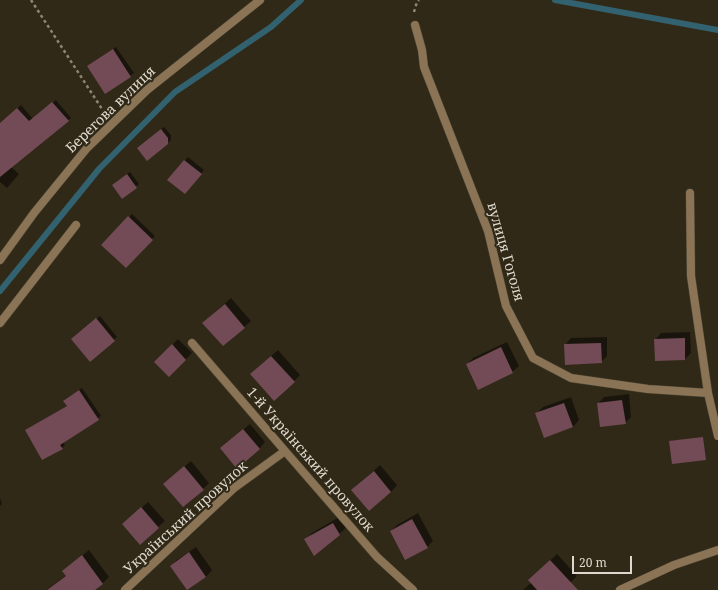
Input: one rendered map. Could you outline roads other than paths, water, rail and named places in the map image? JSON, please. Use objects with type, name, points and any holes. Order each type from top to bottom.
[{"type":"street","name":"Берегова вулиця","points":[[0,260],[34,212],[82,153],[147,90],[260,0]]},
{"type":"street","name":"вулиця Гоголя","points":[[415,25],[422,50],[424,67],[488,231],[506,306],[533,358],[571,378],[648,389],[708,393]]},
{"type":"street","points":[[690,193],[691,276],[708,393],[718,436]]},
{"type":"street","points":[[0,323],[76,225]]},
{"type":"street","name":"1-й Український провулок","points":[[192,343],[378,557],[413,590]]},
{"type":"street","name":"Український провулок","points":[[125,590],[234,488],[285,451]]},
{"type":"street","points":[[620,590],[674,565],[718,550]]},
{"type":"waterway","points":[[0,291],[99,169],[175,92],[271,27],[301,0]]},
{"type":"waterway","points":[[555,0],[718,30]]}]
